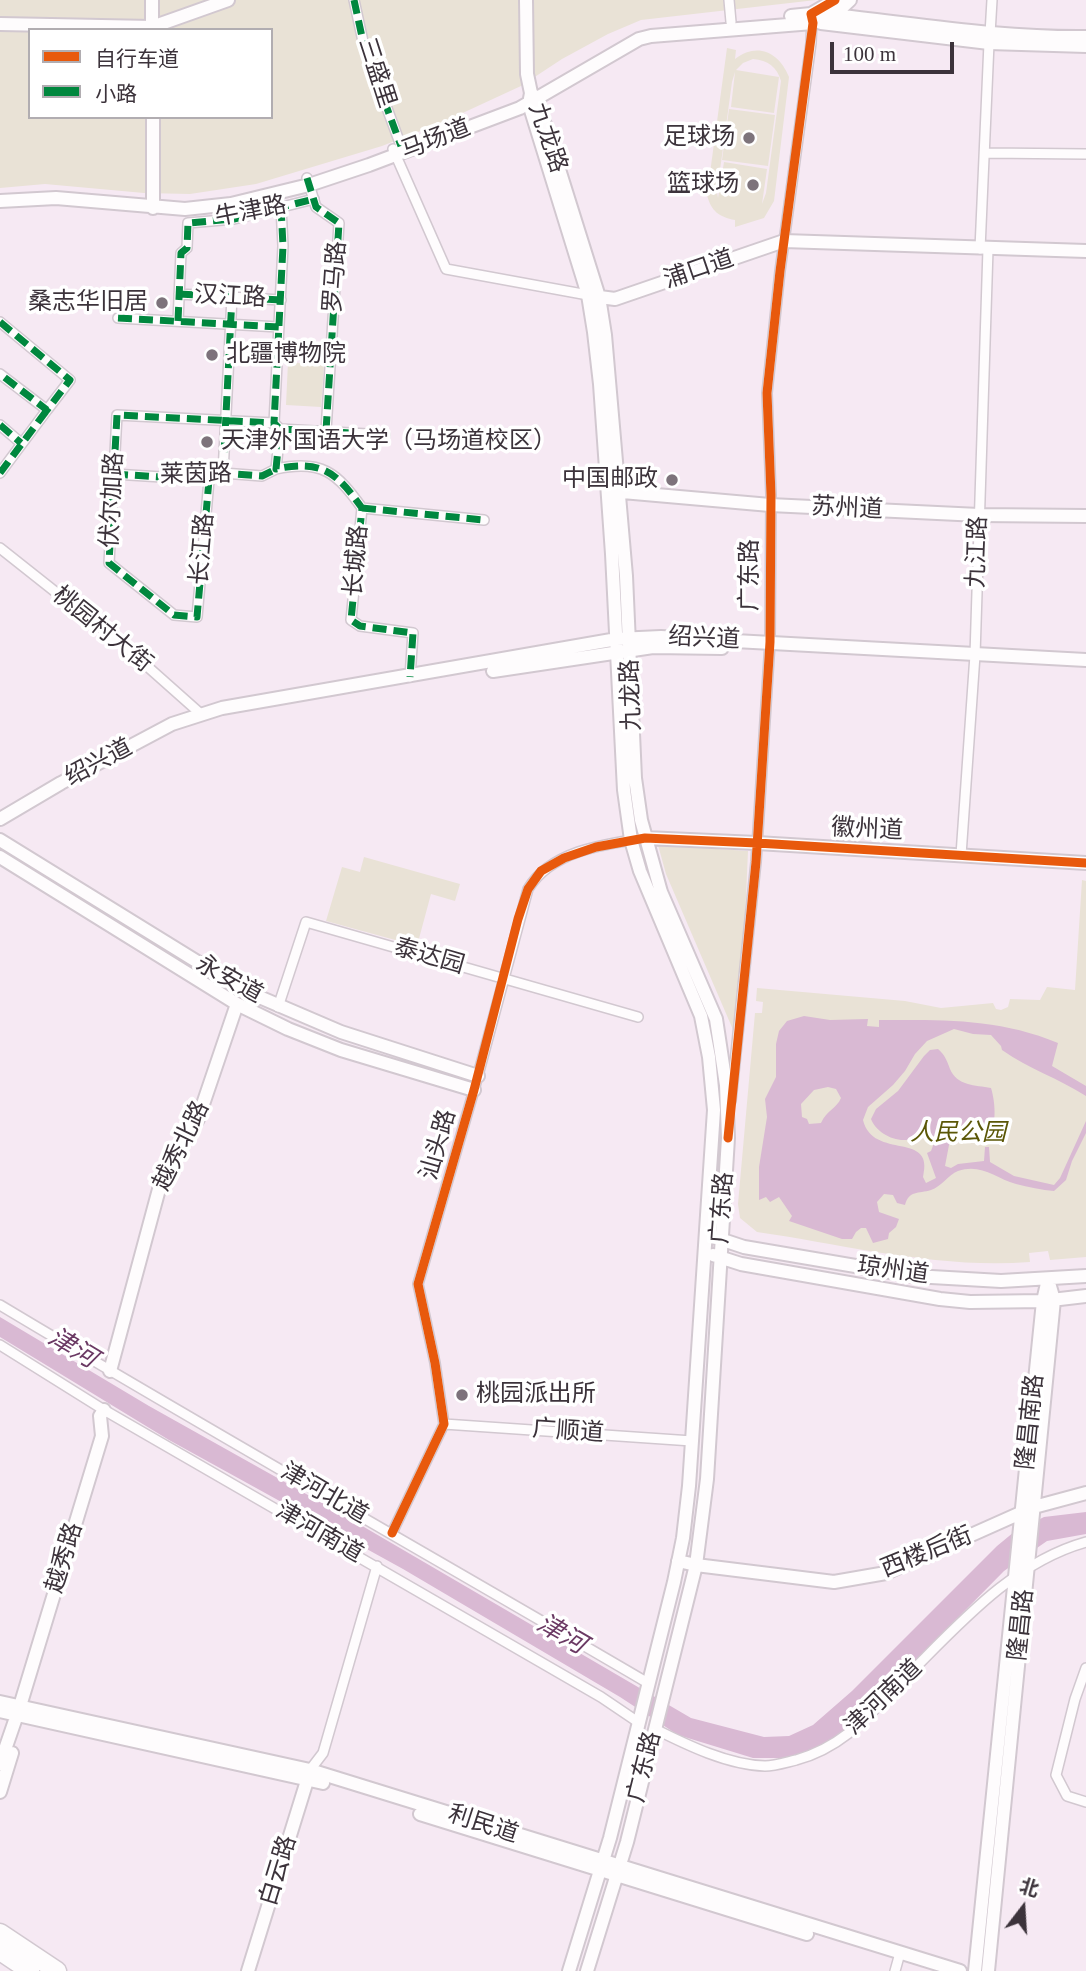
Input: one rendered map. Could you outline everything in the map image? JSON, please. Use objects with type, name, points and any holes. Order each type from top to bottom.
[{"type":"highway","points":[[0,1933],[57,1971]]},
{"type":"highway","points":[[0,1951],[30,1971]]},
{"type":"main road","points":[[152,0],[152,28]]},
{"type":"main road","points":[[0,24],[152,28],[228,0]]},
{"type":"main road","name":"九龙路","points":[[526,0],[527,74],[593,296],[600,384],[614,492],[635,778],[645,838],[661,892],[716,1019],[726,1085],[728,1138]]},
{"type":"main road","name":"马场道","points":[[549,87],[645,37],[812,18],[835,0]]},
{"type":"main road","points":[[834,15],[850,0]]},
{"type":"main road","points":[[812,18],[834,15],[989,38],[1025,46],[1086,46]]},
{"type":"main road","points":[[812,18],[989,38],[1086,37]]},
{"type":"main road","name":"马场道","points":[[0,201],[56,198],[153,205],[211,201],[308,181],[535,104],[549,87],[627,36],[640,31],[812,18]]},
{"type":"main road","points":[[535,104],[544,99],[549,87]]},
{"type":"main road","points":[[153,119],[153,205]]},
{"type":"main road","name":"马场道","points":[[0,194],[60,192],[153,205]]},
{"type":"main road","name":"浦口道","points":[[593,296],[615,299],[784,241],[1086,251]]},
{"type":"main road","name":"苏州道","points":[[614,492],[770,505],[979,515],[1086,516]]},
{"type":"main road","name":"九龙路","points":[[624,644],[624,790],[631,840],[651,899],[701,1016],[712,1084],[714,1128]]},
{"type":"main road","name":"绍兴道","points":[[202,715],[234,713],[624,644]]},
{"type":"main road","name":"绍兴道","points":[[0,819],[172,724],[202,715],[239,705],[624,644],[661,647],[769,646],[1086,666]]},
{"type":"main road","name":"绍兴道","points":[[975,658],[1086,660]]},
{"type":"main road","name":"徽州道","points":[[645,838],[1086,863]]},
{"type":"main road","name":"永安道","points":[[0,840],[216,974],[278,1007],[384,1048],[478,1076]]},
{"type":"main road","name":"永安道","points":[[0,857],[237,1004],[341,1050],[474,1090]]},
{"type":"main road","name":"越秀北路","points":[[110,1371],[162,1178],[198,1119],[237,1004]]},
{"type":"main road","name":"广东路","points":[[569,1971],[602,1867],[678,1561],[689,1486],[714,1128]]},
{"type":"main road","name":"广东路","points":[[587,1971],[618,1872],[696,1565],[707,1479],[728,1138]]},
{"type":"main road","name":"琼州道","points":[[705,1231],[721,1241],[744,1247],[914,1276],[978,1280],[1086,1276]]},
{"type":"main road","points":[[704,1249],[720,1257]]},
{"type":"main road","name":"琼州道","points":[[720,1257],[741,1264],[940,1299],[1048,1300],[1086,1296]]},
{"type":"main road","name":"隆昌南路","points":[[1028,1514],[1048,1279]]},
{"type":"main road","name":"越秀路","points":[[0,1791],[20,1712],[102,1436],[100,1416],[106,1407]]},
{"type":"main road","name":"西楼后街","points":[[678,1561],[834,1582],[894,1570],[1086,1493]]},
{"type":"main road","name":"隆昌路","points":[[975,1971],[1028,1514]]},
{"type":"main road","name":"隆昌路","points":[[988,1971],[1022,1568]]},
{"type":"main road","name":"利民道","points":[[0,1702],[20,1712]]},
{"type":"main road","name":"利民道","points":[[0,1711],[20,1712],[309,1774],[932,1971]]},
{"type":"main road","name":"越秀路","points":[[0,1764],[20,1712]]},
{"type":"main road","name":"白云路","points":[[248,1971],[309,1774]]},
{"type":"main road","name":"利民道","points":[[898,1962],[960,1971]]},
{"type":"street","name":"三盛里","points":[[354,0],[364,46],[397,150]]},
{"type":"street","points":[[729,0],[732,22]]},
{"type":"street","name":"九江路","points":[[961,855],[975,658],[992,0]]},
{"type":"street","name":"广东路","points":[[728,1138],[757,843],[769,646],[770,505],[767,393],[812,18]]},
{"type":"street","name":"浦口道","points":[[397,150],[446,270],[593,296]]},
{"type":"street","points":[[986,153],[1086,153]]},
{"type":"street","name":"罗马路","points":[[308,181],[316,207],[339,223],[326,430]]},
{"type":"street","name":"牛津路","points":[[179,294],[181,253],[187,248],[188,223],[234,219],[314,199]]},
{"type":"street","points":[[276,469],[283,246],[281,208]]},
{"type":"street","points":[[178,321],[179,294]]},
{"type":"street","name":"汉江路","points":[[179,294],[281,300]]},
{"type":"street","points":[[223,473],[232,297]]},
{"type":"street","points":[[118,318],[279,327]]},
{"type":"street","points":[[0,322],[70,380],[0,473]]},
{"type":"street","points":[[0,338],[8,329]]},
{"type":"street","points":[[0,374],[47,410]]},
{"type":"street","name":"伏尔加路","points":[[197,617],[174,615],[109,563],[117,415],[226,420]]},
{"type":"street","points":[[226,420],[385,435]]},
{"type":"street","points":[[0,425],[22,443]]},
{"type":"street","name":"长城路","points":[[276,469],[295,465],[321,469],[343,481],[362,508],[351,620],[360,626],[413,633],[410,677]]},
{"type":"street","name":"莱茵路","points":[[114,474],[209,480],[223,473],[262,476],[276,469]]},
{"type":"street","name":"长江路","points":[[197,617],[209,480]]},
{"type":"street","points":[[362,508],[484,520]]},
{"type":"street","name":"桃园村大街","points":[[0,548],[130,651],[202,715]]},
{"type":"street","name":"汕头路","points":[[444,1424],[435,1363],[418,1284],[528,889],[541,871],[564,858],[596,847],[645,838]]},
{"type":"street","name":"泰达园","points":[[278,1007],[306,922],[638,1017]]},
{"type":"street","name":"津河北道","points":[[0,1305],[648,1684]]},
{"type":"street","name":"津河南道","points":[[0,1345],[601,1697],[638,1722]]},
{"type":"street","points":[[392,1533],[444,1424]]},
{"type":"street","name":"广顺道","points":[[444,1424],[692,1441]]},
{"type":"street","name":"津河南道","points":[[655,1729],[690,1747],[766,1766],[822,1752],[855,1728],[1022,1568],[1056,1551],[1086,1542]]},
{"type":"street","points":[[309,1774],[323,1753],[377,1566]]},
{"type":"street","points":[[1086,1668],[1075,1699],[1056,1775],[1067,1796],[1086,1802]]},
{"type":"green space","points":[[0,0],[816,0],[641,20],[562,59],[521,86],[441,123],[382,146],[256,184],[190,194],[144,193],[45,184],[0,188]]},
{"type":"green space","points":[[727,48],[736,50],[735,59],[751,51],[766,52],[779,61],[789,77],[774,201],[764,218],[735,227],[735,220],[716,212],[707,195]],"holes":[[[758,60],[774,68],[777,72],[781,81],[766,193],[762,204],[767,169],[724,162],[718,198],[717,192],[735,72],[731,107],[774,113],[779,77],[736,70],[743,63]]]},
{"type":"green space","name":"足球场","points":[[729,109],[775,115],[768,166],[722,160]]},
{"type":"green space","points":[[288,362],[324,365],[321,407],[286,405]]},
{"type":"green space","points":[[658,845],[748,851],[743,964],[734,1032],[666,874]]},
{"type":"green space","points":[[364,857],[460,884],[455,901],[431,894],[417,946],[326,921],[342,867],[360,872]]},
{"type":"green space","name":"人民公园","points":[[1082,880],[1086,881],[1086,1257],[1050,1260],[1048,1251],[1029,1253],[1030,1262],[926,1259],[757,1232],[740,1218],[738,1204],[755,1013],[762,1013],[763,1002],[756,1001],[757,988],[905,1001],[941,1008],[993,1003],[996,1009],[1001,1010],[1008,1007],[1010,999],[1040,1000],[1047,987],[1075,990]]},
{"type":"shaded area","points":[[804,1016],[830,1020],[868,1019],[867,1026],[879,1027],[879,1020],[970,1022],[1014,1029],[1058,1043],[1052,1066],[1086,1086],[1086,1096],[1012,1057],[1002,1050],[991,1035],[954,1029],[927,1041],[893,1085],[868,1107],[863,1120],[869,1132],[878,1140],[912,1149],[920,1154],[926,1183],[936,1178],[927,1153],[931,1151],[934,1143],[931,1136],[924,1133],[908,1140],[895,1139],[878,1129],[871,1119],[876,1109],[898,1091],[924,1056],[930,1050],[938,1049],[957,1079],[967,1084],[991,1088],[995,1109],[994,1124],[986,1143],[977,1137],[956,1136],[949,1145],[945,1166],[951,1168],[958,1164],[984,1161],[985,1147],[989,1147],[990,1162],[1014,1176],[1054,1185],[1060,1178],[1086,1121],[1086,1133],[1066,1180],[1054,1191],[1049,1191],[1016,1184],[981,1170],[966,1169],[954,1173],[935,1188],[912,1195],[905,1205],[897,1203],[893,1195],[884,1194],[877,1202],[879,1212],[899,1219],[888,1239],[873,1243],[866,1228],[861,1228],[852,1239],[842,1239],[789,1221],[792,1216],[779,1197],[770,1202],[766,1197],[759,1200],[759,1167],[767,1117],[765,1099],[776,1077],[776,1044],[779,1031],[787,1021]],"holes":[[[828,1087],[836,1089],[841,1098],[837,1104],[821,1123],[809,1124],[807,1119],[802,1117],[801,1104],[814,1090]]]},
{"type":"shaded area","name":"津河","points":[[0,1317],[149,1406],[340,1513],[691,1718],[764,1737],[789,1736],[813,1725],[852,1691],[1014,1532],[1044,1517],[1086,1512],[1086,1534],[1047,1541],[1004,1571],[847,1730],[816,1750],[783,1758],[753,1758],[678,1735],[620,1697],[403,1569],[169,1440],[0,1337]]},
{"type":"marked path","points":[[354,0],[364,46],[401,146]]},
{"type":"marked path","points":[[307,178],[316,207],[339,223],[326,431]]},
{"type":"marked path","points":[[178,321],[181,253],[187,248],[188,223],[234,219],[314,199]]},
{"type":"marked path","points":[[281,207],[283,246],[274,423],[280,429],[276,469],[305,466],[327,472],[344,486],[362,508],[351,620],[360,626],[413,633],[410,677]]},
{"type":"marked path","points":[[179,294],[281,300]]},
{"type":"marked path","points":[[223,473],[232,297]]},
{"type":"marked path","points":[[118,318],[279,327]]},
{"type":"marked path","points":[[0,322],[70,380],[47,410],[0,374]]},
{"type":"marked path","points":[[0,473],[47,410]]},
{"type":"marked path","points":[[209,480],[197,617],[174,615],[109,563],[117,415],[274,423]]},
{"type":"marked path","points":[[0,425],[21,443]]},
{"type":"marked path","points":[[280,429],[385,435]]},
{"type":"marked path","points":[[114,474],[209,480],[223,473],[262,476],[276,469]]},
{"type":"marked path","points":[[362,508],[484,520]]},
{"type":"cycle path","points":[[728,1138],[756,862],[770,642],[771,495],[767,393],[780,271],[813,23],[811,14],[835,0]]},
{"type":"cycle path","points":[[392,1533],[444,1424],[435,1363],[418,1284],[474,1090],[518,919],[528,889],[541,871],[564,858],[596,847],[645,838],[1086,863]]},
{"type":"place","name":"足球场","points":[[749,138]]},
{"type":"place","name":"篮球场","points":[[753,185]]},
{"type":"place","name":"桑志华旧居","points":[[162,303]]},
{"type":"place","name":"北疆博物院","points":[[212,355]]},
{"type":"place","name":"天津外国语大学（马场道校区）","points":[[207,442]]},
{"type":"place","name":"中国邮政","points":[[672,480]]},
{"type":"place","name":"桃园派出所","points":[[462,1395]]}]
